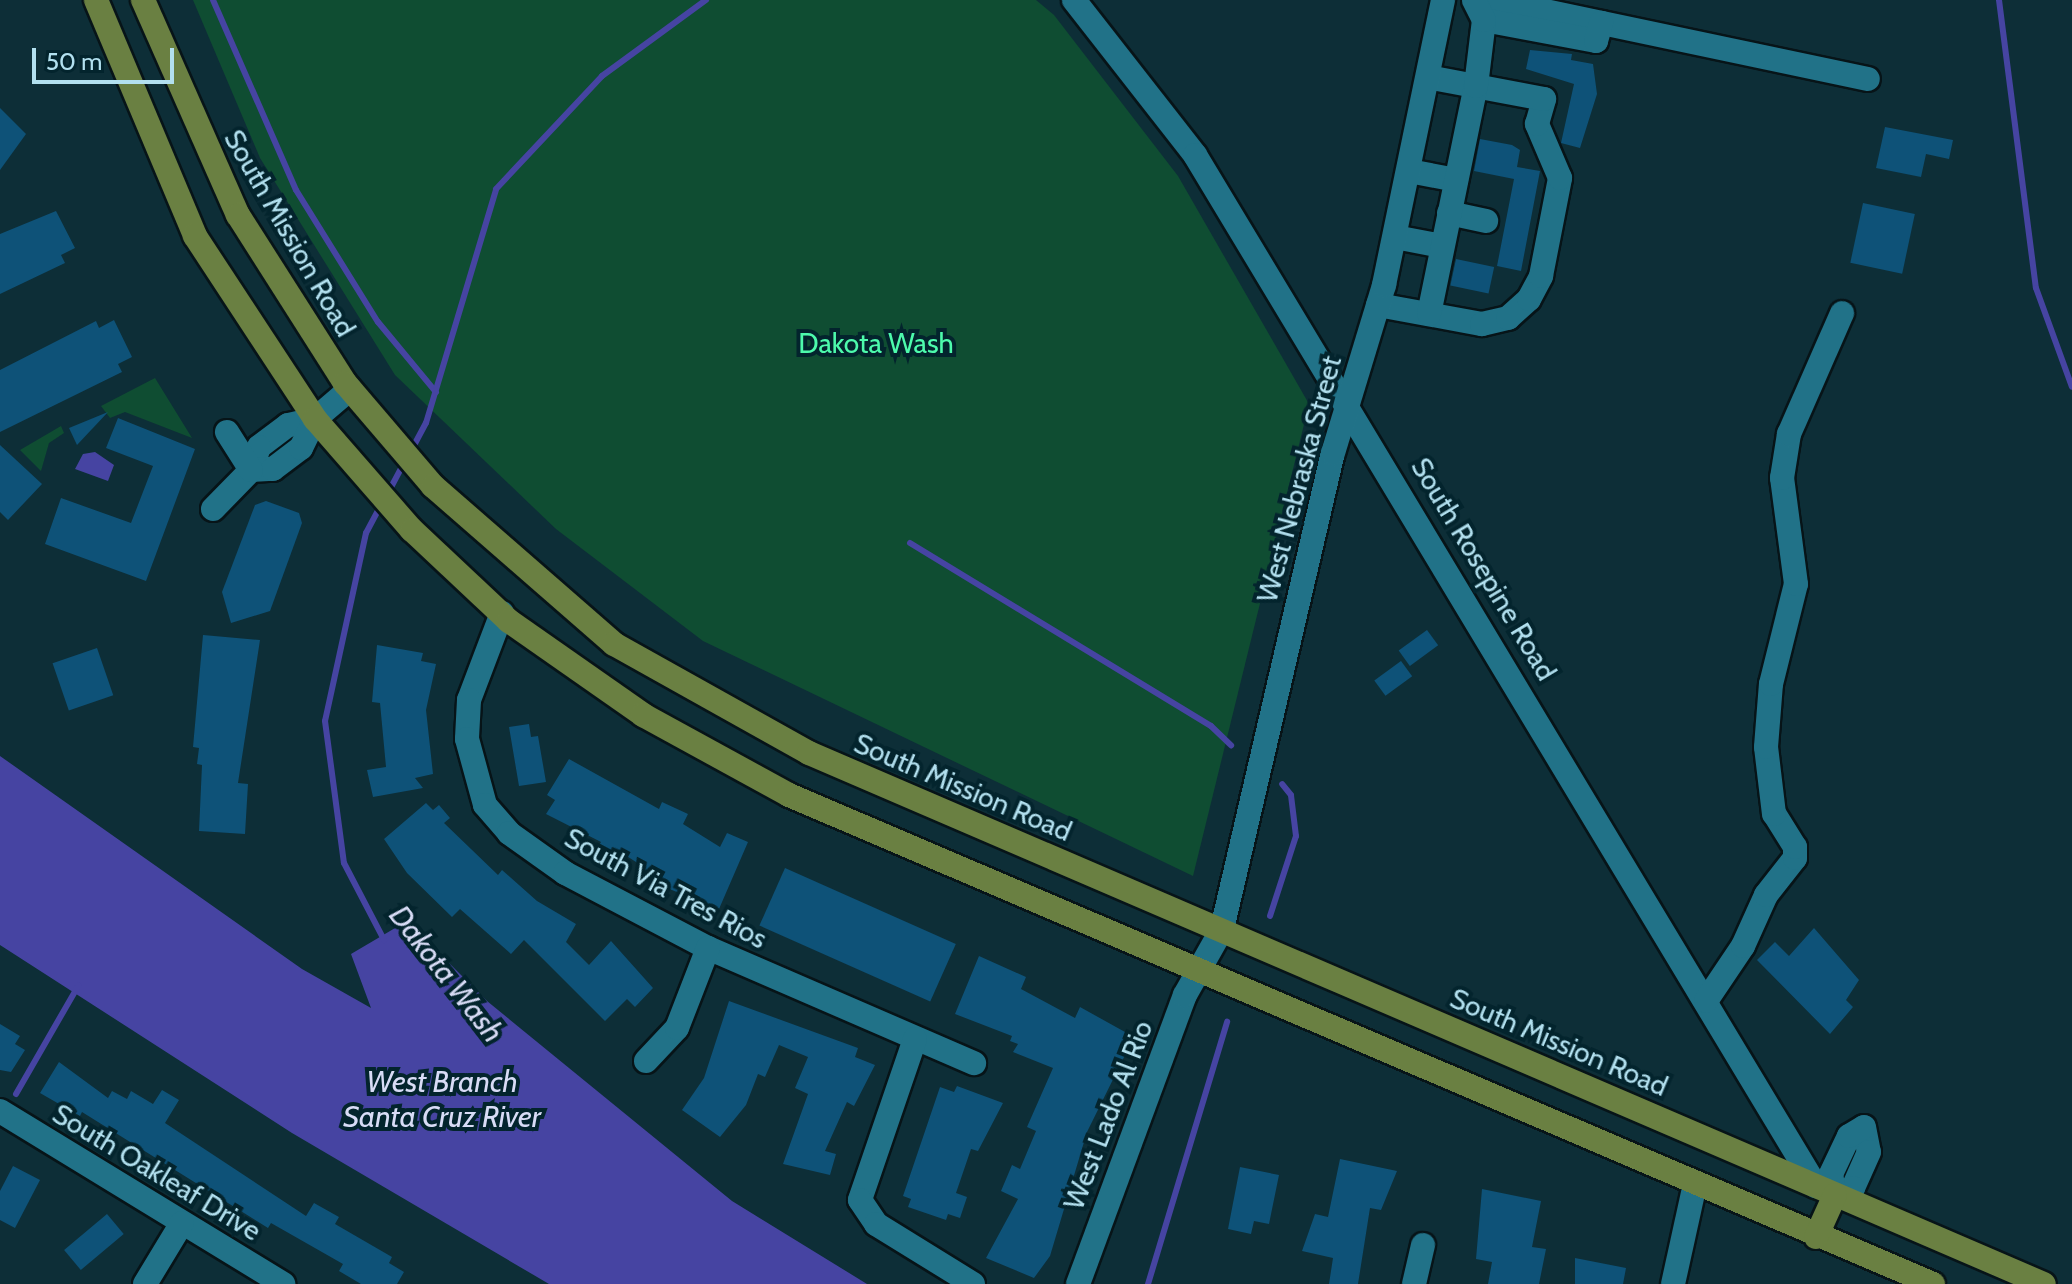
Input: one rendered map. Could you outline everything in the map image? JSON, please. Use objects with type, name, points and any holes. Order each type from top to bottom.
[{"type":"main road","points":[[96,0],[195,236],[315,419],[412,530],[502,613],[643,715],[789,795],[1918,1281]]},
{"type":"main road","name":"South Mission Road","points":[[143,0],[238,215],[295,313],[350,389],[433,486],[614,644],[744,720],[1012,842],[1222,929],[2044,1284]]},
{"type":"main road","points":[[723,759],[744,720]]},
{"type":"main road","points":[[1816,1237],[1825,1190]]},
{"type":"street","name":"South Rosepine Road","points":[[1074,0],[1195,155],[1349,401],[1706,1001],[1825,1190]]},
{"type":"street","name":"West Nebraska Street","points":[[1199,969],[1222,929],[1349,401],[1395,237],[1443,0]]},
{"type":"street","points":[[1429,314],[1476,86],[1484,7],[1601,23],[1868,79]]},
{"type":"street","points":[[1378,305],[1482,324],[1508,318],[1529,299],[1541,276],[1560,178],[1537,124],[1544,99],[1428,77]]},
{"type":"street","points":[[1409,171],[1456,180]]},
{"type":"street","points":[[1449,213],[1486,221]]},
{"type":"street","points":[[1395,237],[1442,246]]},
{"type":"street","points":[[1706,1001],[1743,946],[1766,895],[1795,858],[1795,847],[1774,814],[1766,747],[1771,684],[1796,584],[1782,478],[1789,434],[1842,313]]},
{"type":"street","points":[[213,509],[251,470],[259,447],[288,425],[315,419],[350,389]]},
{"type":"street","points":[[229,436],[251,470]]},
{"type":"street","name":"South Via Tres Rios","points":[[502,613],[469,700],[471,764],[485,805],[509,833],[565,873],[708,948],[974,1063]]},
{"type":"street","points":[[646,1061],[677,1028],[708,948]]},
{"type":"street","name":"West Lado Al Rio","points":[[1078,1284],[1199,969]]},
{"type":"street","points":[[915,1039],[860,1200],[876,1224],[973,1284]]},
{"type":"street","name":"South Oakleaf Drive","points":[[1,1114],[283,1284]]},
{"type":"street","points":[[1673,1284],[1695,1184]]},
{"type":"street","points":[[145,1284],[182,1223]]},
{"type":"street","points":[[1414,1284],[1423,1245]]},
{"type":"green space","name":"Dakota Wash","points":[[193,0],[1036,0],[1054,15],[1178,176],[1309,404],[1193,876],[703,641],[556,529],[395,375],[260,158]]},
{"type":"green space","points":[[155,378],[192,438],[125,412],[110,418],[101,406]]},
{"type":"green space","points":[[61,426],[64,433],[49,443],[41,471],[20,450]]},
{"type":"water","points":[[95,452],[114,465],[108,481],[75,469],[83,454]]},
{"type":"water","name":"West Branch Santa Cruz River","points":[[0,756],[302,969],[371,1008],[351,954],[407,921],[487,1001],[732,1201],[867,1284],[549,1284],[292,1133],[0,945]]},
{"type":"building","points":[[1530,50],[1572,54],[1571,60],[1593,64],[1597,94],[1580,148],[1561,143],[1574,84],[1526,69]]},
{"type":"building","points":[[0,108],[26,134],[0,170]]},
{"type":"building","points":[[1885,127],[1953,140],[1949,159],[1926,154],[1921,177],[1876,168]]},
{"type":"building","points":[[1480,139],[1512,145],[1520,150],[1517,167],[1540,171],[1521,271],[1497,266],[1514,179],[1474,171]]},
{"type":"building","points":[[1863,203],[1915,214],[1902,274],[1850,263]]},
{"type":"building","points":[[56,211],[75,248],[61,255],[65,263],[0,294],[0,234]]},
{"type":"building","points":[[1456,259],[1494,267],[1489,294],[1450,285]]},
{"type":"building","points":[[114,320],[132,357],[118,364],[122,372],[0,432],[0,370],[96,321],[99,328]]},
{"type":"building","points":[[108,412],[77,445],[69,428]]},
{"type":"building","points":[[118,418],[195,449],[146,581],[45,544],[61,498],[131,523],[153,466],[106,448]]},
{"type":"building","points":[[0,445],[42,484],[8,520],[0,512]]},
{"type":"building","points":[[266,501],[299,513],[302,523],[270,611],[231,623],[222,592],[255,505]]},
{"type":"building","points":[[1427,630],[1438,645],[1410,666],[1399,651]]},
{"type":"building","points":[[203,635],[260,640],[238,783],[248,784],[245,834],[199,831],[202,765],[197,764],[199,748],[193,747]]},
{"type":"building","points":[[377,645],[423,653],[421,661],[436,664],[426,710],[433,774],[415,778],[423,788],[373,797],[367,770],[386,767],[380,703],[372,702]]},
{"type":"building","points":[[97,648],[113,695],[69,711],[53,663]]},
{"type":"building","points":[[1401,661],[1412,676],[1385,696],[1374,680]]},
{"type":"building","points":[[529,724],[531,737],[538,736],[546,782],[519,786],[509,727]]},
{"type":"building","points":[[569,759],[659,809],[662,802],[688,814],[683,824],[720,847],[727,833],[748,842],[719,909],[657,884],[636,870],[639,864],[616,849],[611,858],[597,849],[601,842],[546,814],[555,800],[547,795]]},
{"type":"building","points":[[426,803],[433,810],[439,805],[450,818],[444,823],[498,875],[502,870],[537,901],[576,924],[566,942],[589,965],[611,941],[653,988],[635,1007],[627,999],[605,1021],[524,940],[511,954],[460,909],[452,917],[407,873],[384,839]]},
{"type":"building","points":[[785,868],[956,944],[930,1002],[759,926]]},
{"type":"building","points":[[1814,928],[1859,980],[1846,1000],[1853,1007],[1830,1034],[1757,960],[1775,942],[1789,956]]},
{"type":"building","points":[[979,956],[1026,977],[1021,989],[1075,1018],[1080,1007],[1134,1037],[1087,1132],[1050,1256],[1034,1278],[986,1258],[1018,1199],[1001,1191],[1012,1165],[1020,1169],[1036,1131],[1027,1127],[1053,1068],[1013,1052],[1018,1044],[1010,1041],[1012,1036],[955,1014]]},
{"type":"building","points":[[729,1001],[858,1048],[855,1057],[875,1065],[854,1106],[847,1102],[825,1151],[836,1154],[830,1175],[783,1164],[808,1094],[795,1088],[808,1057],[779,1045],[765,1077],[758,1074],[746,1105],[720,1137],[682,1110],[704,1078]]},
{"type":"building","points":[[0,1024],[20,1036],[15,1044],[25,1050],[11,1072],[0,1070]]},
{"type":"building","points":[[59,1062],[108,1098],[112,1091],[127,1099],[131,1091],[153,1104],[162,1090],[179,1100],[165,1123],[306,1216],[314,1203],[339,1217],[335,1224],[392,1257],[389,1263],[404,1272],[397,1284],[361,1284],[339,1271],[343,1264],[271,1223],[268,1228],[82,1112],[80,1116],[40,1093]]},
{"type":"building","points":[[957,1086],[1003,1103],[978,1151],[971,1149],[956,1193],[967,1197],[960,1218],[948,1214],[946,1220],[908,1207],[911,1199],[903,1196],[940,1087],[954,1092]]},
{"type":"building","points":[[1340,1159],[1397,1171],[1381,1210],[1370,1208],[1358,1284],[1329,1284],[1333,1258],[1302,1251],[1315,1214],[1328,1217]]},
{"type":"building","points":[[13,1166],[40,1180],[15,1228],[0,1220],[0,1191]]},
{"type":"building","points":[[1240,1167],[1279,1175],[1269,1224],[1254,1221],[1251,1234],[1228,1229]]},
{"type":"building","points":[[1482,1189],[1541,1201],[1532,1247],[1546,1249],[1539,1284],[1488,1284],[1492,1262],[1476,1259]]},
{"type":"building","points":[[107,1214],[124,1234],[81,1270],[64,1250]]},
{"type":"building","points":[[1575,1258],[1626,1268],[1623,1284],[1575,1284]]},
{"type":"waterway","points":[[213,0],[296,190],[378,322],[436,392]]},
{"type":"waterway","name":"Dakota Wash","points":[[411,451],[426,423],[496,189],[602,76],[706,0]]},
{"type":"waterway","points":[[1999,0],[2036,288],[2072,387]]},
{"type":"waterway","name":"Dakota Wash","points":[[388,493],[405,461]]},
{"type":"waterway","name":"Dakota Wash","points":[[382,503],[366,533],[325,721],[344,863],[384,940]]},
{"type":"waterway","points":[[910,543],[1211,726],[1231,745]]},
{"type":"waterway","points":[[1270,916],[1296,836],[1291,795],[1282,784]]},
{"type":"waterway","points":[[16,1094],[78,986]]},
{"type":"waterway","points":[[1148,1284],[1227,1022]]}]
